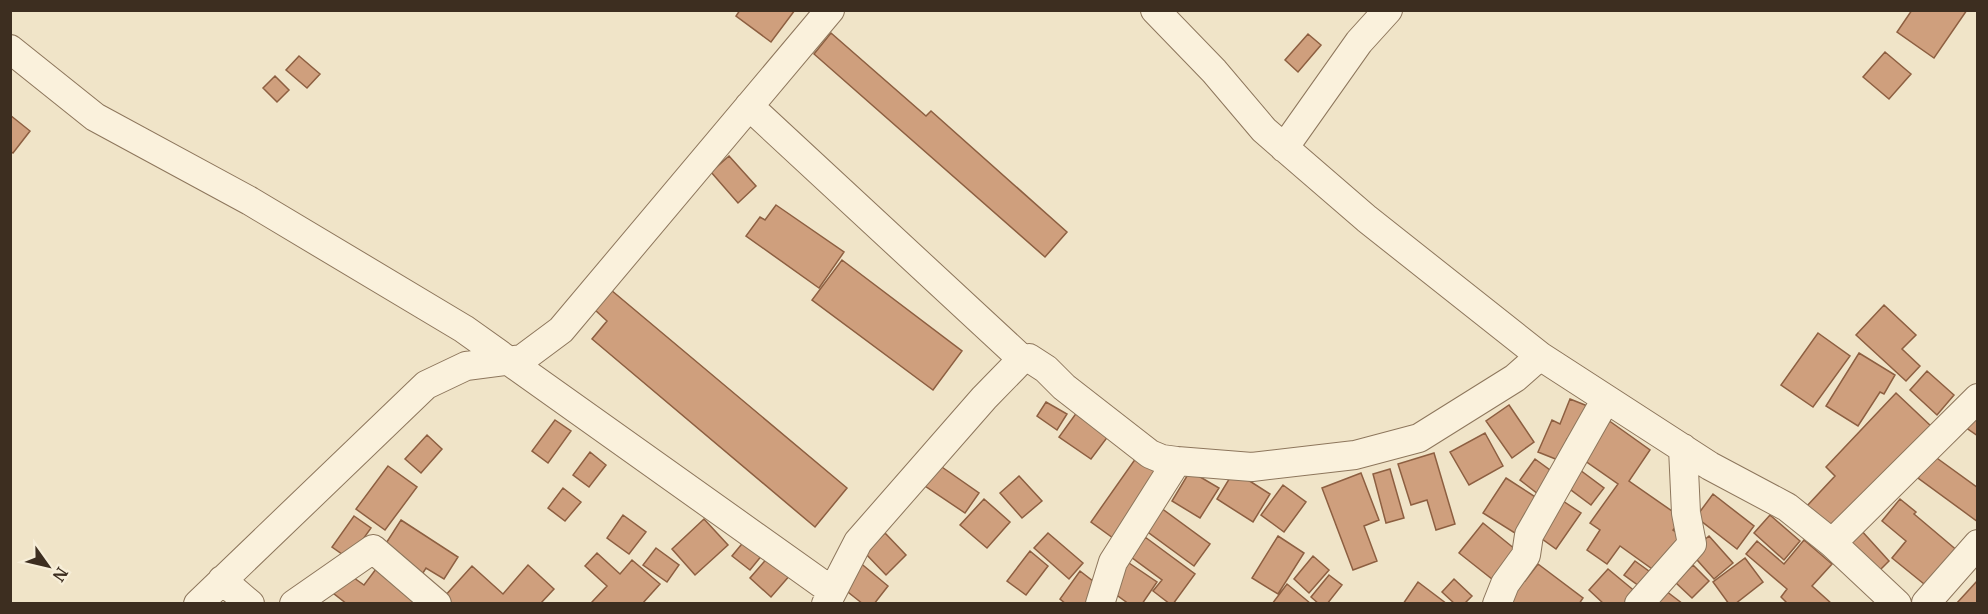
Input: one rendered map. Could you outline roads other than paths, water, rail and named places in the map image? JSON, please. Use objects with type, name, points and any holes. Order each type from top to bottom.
[{"type":"street","points":[[198,603],[426,385],[466,366],[522,359],[561,330],[830,10]]},
{"type":"street","points":[[1155,10],[1214,71],[1264,130],[1367,219],[1540,356],[1710,466],[1787,507],[1832,543],[1897,603]]},
{"type":"street","points":[[1284,148],[1359,42],[1388,10]]},
{"type":"street","points":[[10,49],[95,117],[260,207],[464,329],[829,597],[858,542],[984,398],[1022,359],[1029,358],[1046,369],[1064,387],[1150,454],[1177,461],[1252,467],[1355,455],[1419,438],[1515,378],[1540,356]]},
{"type":"street","points":[[749,106],[1022,359]]},
{"type":"street","points":[[1832,543],[1977,398]]},
{"type":"street","points":[[1497,603],[1505,584],[1526,555],[1529,536],[1606,399]]},
{"type":"street","points":[[1639,603],[1692,544],[1686,513],[1683,448]]},
{"type":"street","points":[[1100,603],[1113,562],[1177,461]]},
{"type":"street","points":[[1926,603],[1977,544]]},
{"type":"street","points":[[294,603],[373,549],[437,603]]},
{"type":"street","points":[[222,580],[250,603]]}]
